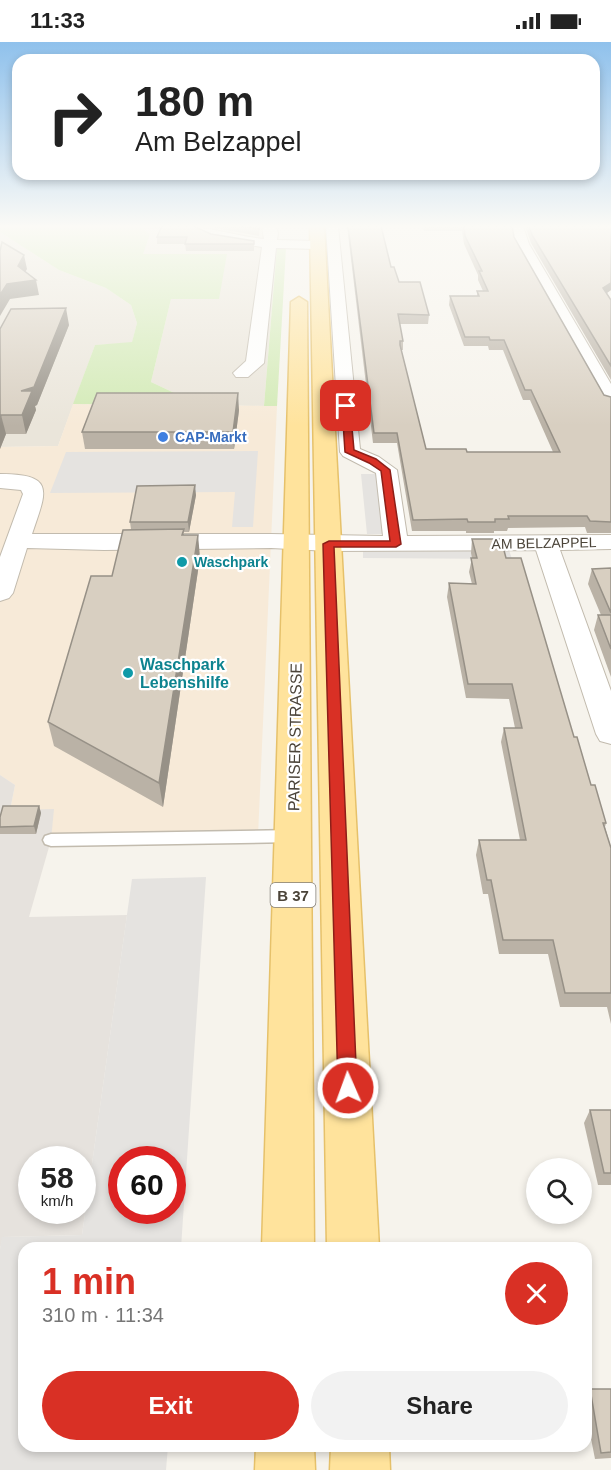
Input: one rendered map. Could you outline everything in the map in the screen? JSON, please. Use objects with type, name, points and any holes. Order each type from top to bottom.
[{"type":"main road","name":"PARISER STRASSE","points":[[310,293],[313,543],[353,1242]]},
{"type":"main road","name":"PARISER STRASSE","points":[[288,1242],[294,836],[313,543],[310,293]]},
{"type":"main road","points":[[285,1452],[285,1470]]},
{"type":"main road","points":[[360,1452],[360,1470]]},
{"type":"street","points":[[242,373],[255,363],[263,293]]},
{"type":"street","points":[[318,293],[350,452],[386,470],[396,544]]},
{"type":"street","points":[[550,293],[611,400]]},
{"type":"street","points":[[0,481],[17,481],[31,486],[34,494],[0,593]]},
{"type":"street","name":"AM BELZAPPEL","points":[[18,541],[396,544],[611,542]]},
{"type":"street","points":[[546,544],[611,734]]},
{"type":"lane","points":[[51,840],[294,836]]},
{"type":"shaded area","points":[[0,293],[113,293],[131,305],[137,323],[132,343],[95,345],[58,446],[0,447]]},
{"type":"shaded area","points":[[157,293],[273,293],[264,406],[200,405],[151,382],[171,299]]},
{"type":"shaded area","points":[[73,404],[277,406],[258,836],[51,840],[10,810],[15,785],[0,775],[0,447],[58,446]]},
{"type":"shaded area","points":[[258,451],[253,527],[232,527],[235,492],[50,493],[66,452]]},
{"type":"shaded area","points":[[361,474],[376,474],[384,534],[367,534]]},
{"type":"shaded area","points":[[363,550],[509,550],[512,559],[363,558]]},
{"type":"shaded area","points":[[0,775],[15,785],[10,810],[54,809],[51,840],[29,917],[127,915],[95,1146],[18,1146],[18,1224],[84,1224],[82,1235],[3,1237],[0,1249]]},
{"type":"shaded area","points":[[206,877],[186,1174],[186,1146],[108,1146],[108,1224],[183,1224],[181,1242],[18,1242],[18,1452],[168,1452],[166,1470],[0,1470],[0,1249],[2,1237],[82,1235],[84,1224],[96,1224],[94,1146],[132,879]]},
{"type":"green space","points":[[113,293],[220,293],[219,299],[171,299],[151,382],[200,405],[73,404],[95,345],[132,342],[137,323],[131,305]]},
{"type":"green space","points":[[273,293],[283,293],[277,406],[264,406]]},
{"type":"building","points":[[356,293],[423,293],[429,315],[398,314],[403,341],[400,341],[400,345],[426,449],[466,449],[467,452],[560,452],[531,390],[525,390],[504,340],[490,340],[489,337],[465,337],[450,296],[479,296],[478,293],[546,293],[604,395],[611,397],[611,522],[590,521],[587,516],[508,516],[509,519],[495,519],[495,522],[468,522],[467,519],[413,520],[397,433],[374,433]]},
{"type":"building","points":[[567,293],[606,293],[611,300],[611,366]]},
{"type":"building","points":[[66,308],[34,387],[21,391],[32,391],[22,415],[1,415],[0,418],[0,329],[11,309]]},
{"type":"building","points":[[97,393],[238,393],[233,432],[82,432]]},
{"type":"building","points":[[195,485],[188,522],[130,522],[137,486]]},
{"type":"building","name":"Waschpark Lebenshilfe","points":[[184,529],[182,535],[198,535],[159,783],[48,722],[91,576],[112,576],[123,530]]},
{"type":"building","points":[[472,539],[501,539],[506,558],[521,558],[574,737],[577,737],[591,785],[595,785],[611,848],[611,993],[565,993],[553,940],[503,940],[491,880],[487,880],[479,840],[526,840],[504,728],[522,728],[512,684],[468,684],[449,583],[476,584],[471,558],[477,558]]},
{"type":"building","points":[[611,568],[611,613],[592,569]]},
{"type":"building","points":[[598,615],[611,615],[611,649]]},
{"type":"building","points":[[3,806],[39,806],[34,826],[0,827]]},
{"type":"building","points":[[590,1110],[611,1110],[611,1173],[604,1173]]},
{"type":"building","points":[[592,1389],[611,1389],[611,1452],[601,1453]]},
{"type":"place","name":"CAP-Markt","points":[[163,437]]},
{"type":"place","name":"Waschpark","points":[[182,562]]},
{"type":"place","name":"Waschpark Lebenshilfe","points":[[128,673]]},
{"type":"route","points":[[346,406],[350,452],[386,470],[396,544],[329,544],[348,1088]]}]
